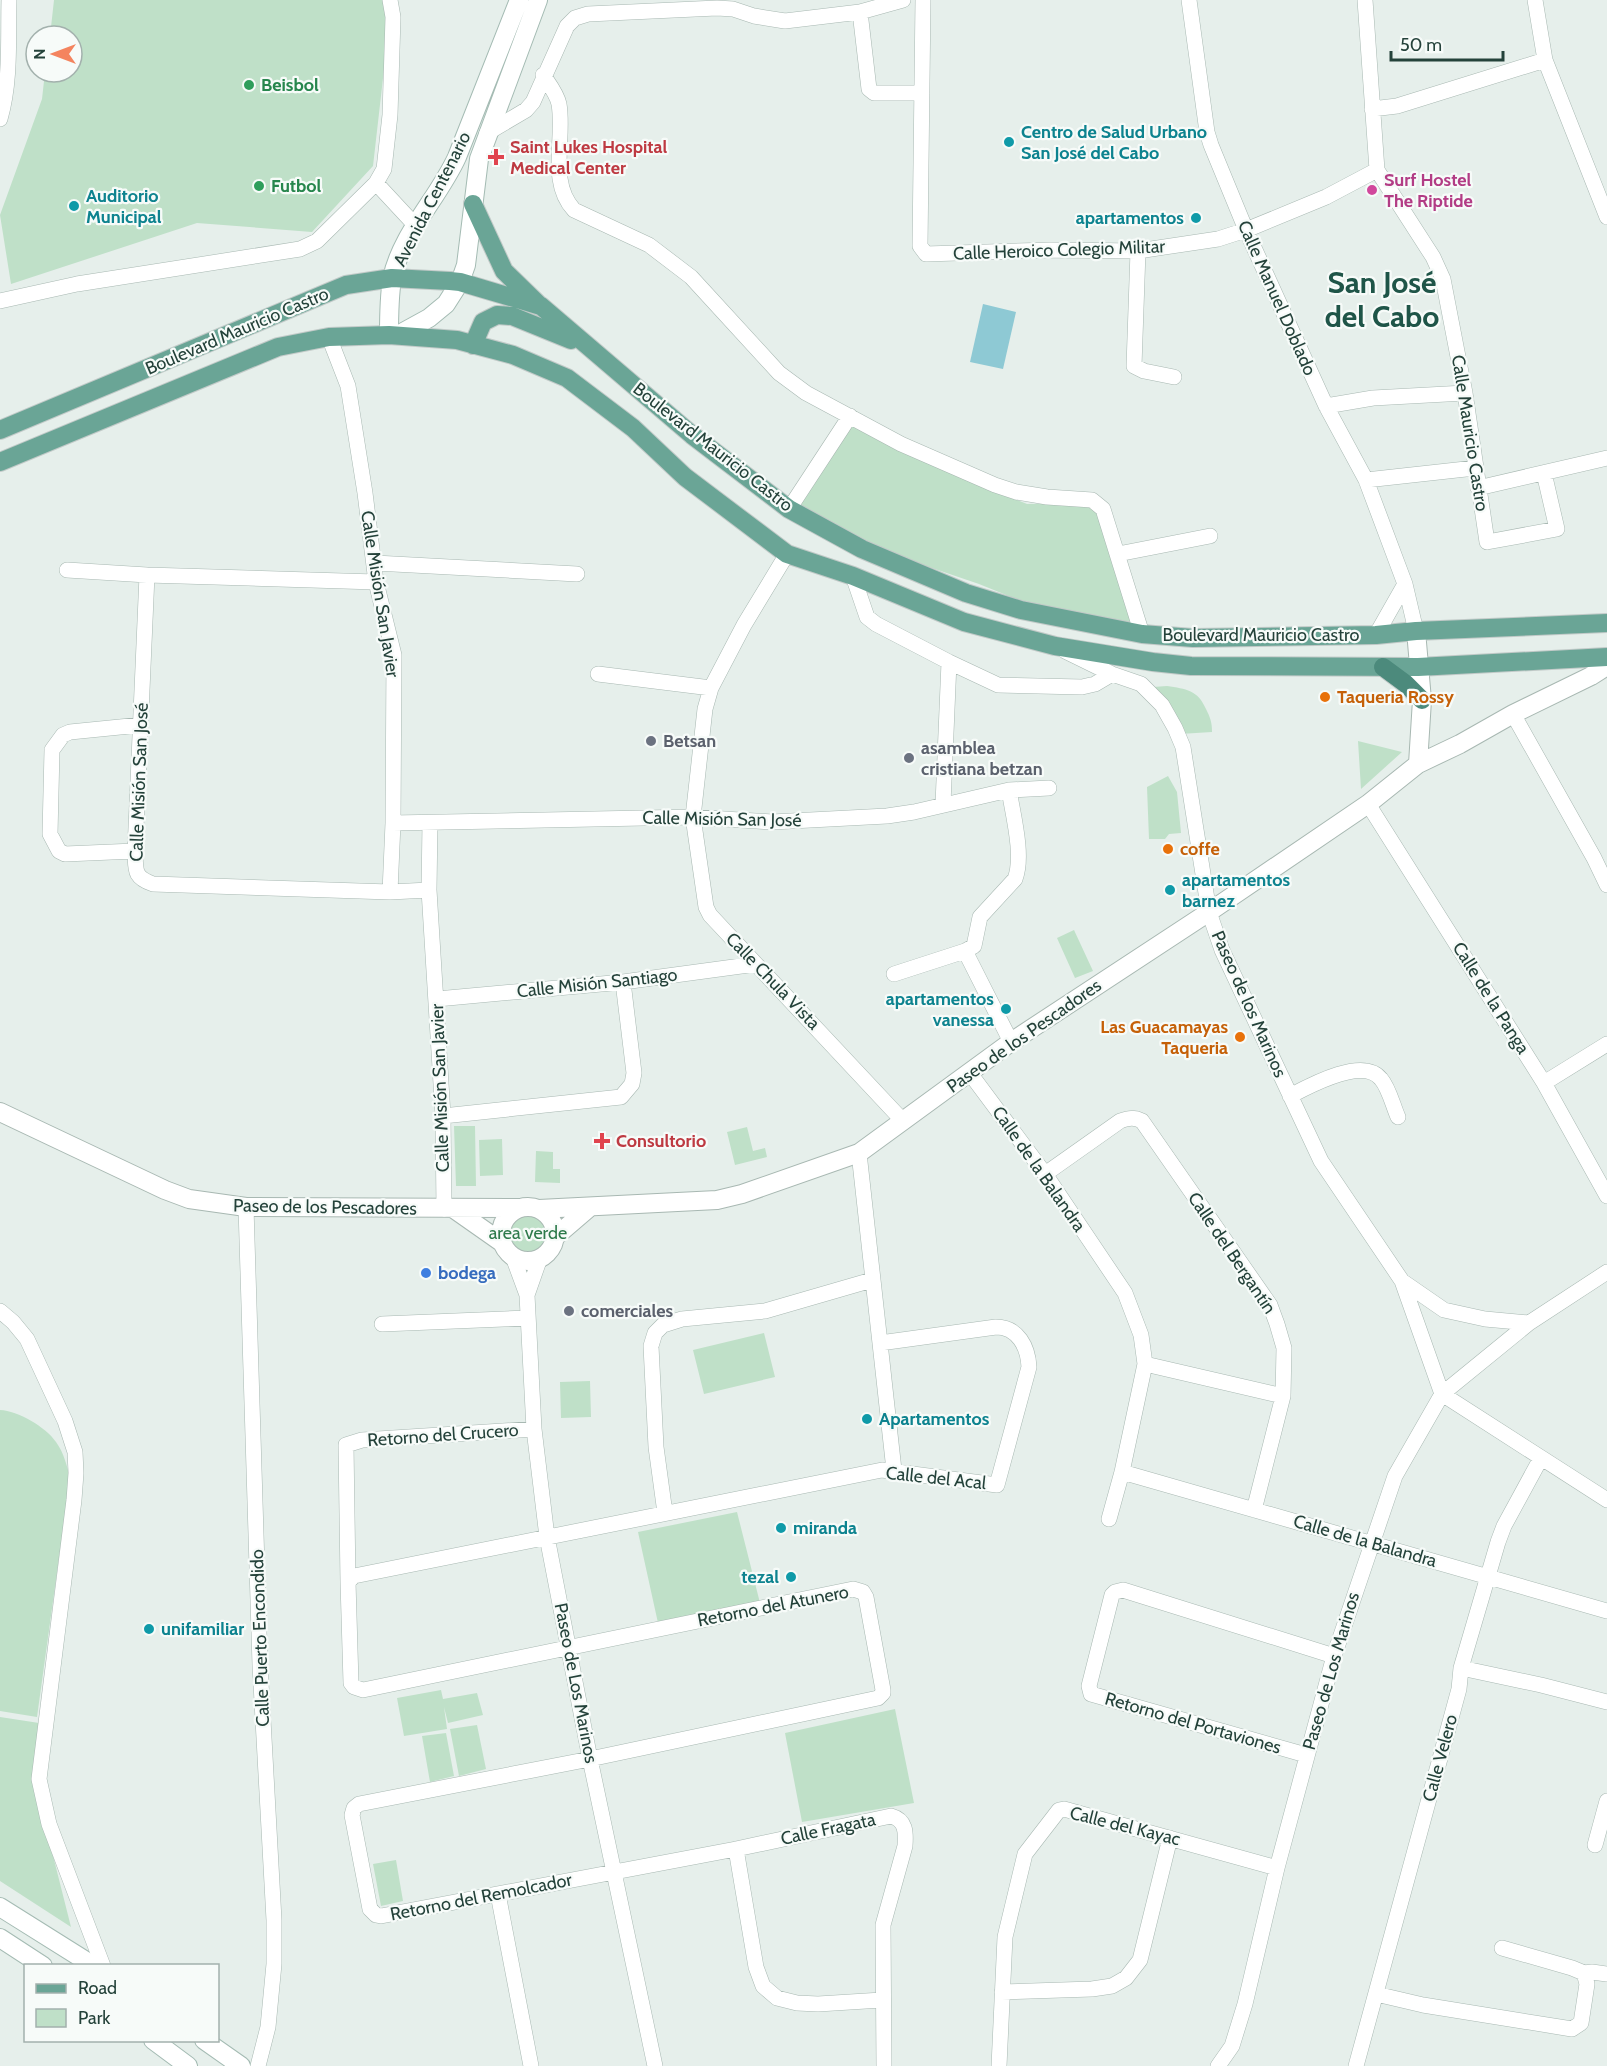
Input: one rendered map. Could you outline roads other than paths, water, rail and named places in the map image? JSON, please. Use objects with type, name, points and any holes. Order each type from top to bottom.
[{"type":"highway","points":[[1383,667],[1406,684],[1422,700]]},
{"type":"main road","points":[[473,204],[504,271],[541,306]]},
{"type":"main road","name":"Boulevard Mauricio Castro","points":[[0,430],[346,285],[393,278],[460,282],[541,306],[692,435],[789,509],[862,549],[966,593],[1021,610],[1142,633],[1192,638],[1376,635],[1416,631],[1607,623]]},
{"type":"main road","points":[[473,345],[483,322],[497,315],[512,316],[591,349]]},
{"type":"main road","name":"Boulevard Mauricio Castro","points":[[0,462],[278,347],[329,338],[393,335],[457,340],[513,355],[567,378],[633,428],[685,477],[787,554],[853,576],[964,622],[1055,646],[1191,666],[1418,667],[1607,657]]},
{"type":"street","points":[[0,119],[4,106],[7,72],[9,0]]},
{"type":"street","points":[[0,300],[77,284],[300,249],[317,241],[376,183],[384,169],[390,115],[393,17],[390,0]]},
{"type":"street","name":"Avenida Centenario","points":[[519,0],[457,157],[415,225],[393,278],[393,335],[429,318],[446,304],[460,282],[466,264],[479,159],[538,0]]},
{"type":"street","points":[[487,133],[526,110],[533,102],[543,75],[567,26],[575,18],[588,14],[717,8],[733,9],[754,16],[785,21],[860,12],[903,0]]},
{"type":"street","name":"Calle Heroico Colegio Militar","points":[[923,0],[920,246],[926,254],[1051,250],[1138,251],[1218,239],[1326,197],[1377,171]]},
{"type":"street","name":"Calle Manuel Doblado","points":[[1189,0],[1207,132],[1246,230],[1326,406],[1366,480],[1405,584],[1416,631]]},
{"type":"street","name":"Calle Mauricio Castro","points":[[1365,0],[1377,171],[1433,257],[1443,279],[1465,393],[1487,542],[1557,529],[1544,472]]},
{"type":"street","points":[[1535,0],[1545,60],[1607,218]]},
{"type":"street","points":[[860,12],[869,89],[874,93],[922,93]]},
{"type":"street","points":[[1372,109],[1397,106],[1545,60]]},
{"type":"street","points":[[543,75],[558,100],[560,183],[566,201],[574,210],[649,245],[676,264],[691,277],[779,373],[806,393],[901,444],[994,485],[1016,492],[1047,497],[1092,500],[1103,509],[1142,633]]},
{"type":"street","points":[[376,183],[415,225]]},
{"type":"street","points":[[1138,251],[1134,366],[1144,371],[1174,377]]},
{"type":"street","name":"Calle Misión San Javier","points":[[329,338],[348,386],[376,582],[394,655],[393,824],[390,892]]},
{"type":"street","points":[[1326,406],[1374,398],[1465,393]]},
{"type":"street","points":[[789,509],[850,416]]},
{"type":"street","points":[[1478,488],[1607,458]]},
{"type":"street","points":[[1366,480],[1475,468]]},
{"type":"street","points":[[1118,554],[1210,536]]},
{"type":"street","name":"Calle Chula Vista","points":[[787,554],[744,625],[711,688],[702,727],[693,817],[706,907],[710,915],[903,1121]]},
{"type":"street","points":[[375,563],[577,574]]},
{"type":"street","points":[[67,570],[147,575],[376,582]]},
{"type":"street","name":"Calle Misión San José","points":[[147,575],[135,851],[137,874],[142,880],[153,884],[390,892],[429,890]]},
{"type":"street","points":[[853,576],[867,617],[876,624],[998,685],[1082,687],[1095,684],[1112,674]]},
{"type":"street","points":[[1376,635],[1405,584]]},
{"type":"street","points":[[1416,631],[1422,700],[1418,764]]},
{"type":"street","name":"Paseo de los Marinos","points":[[1055,646],[1112,674],[1141,684],[1162,705],[1175,728],[1183,747],[1209,912],[1222,950],[1321,1161],[1402,1281],[1442,1394]]},
{"type":"street","points":[[943,804],[949,662]]},
{"type":"street","name":"Paseo de los Pescadores","points":[[539,1209],[725,1198],[859,1153],[1011,1042],[1368,804],[1418,764],[1607,666]]},
{"type":"street","points":[[598,674],[711,688]]},
{"type":"street","points":[[1513,714],[1607,885]]},
{"type":"street","points":[[135,851],[65,854],[59,851],[50,834],[52,750],[63,735],[70,732],[140,725]]},
{"type":"street","name":"Calle Misión San José","points":[[393,824],[693,817],[772,822],[887,816],[1009,790],[1049,788]]},
{"type":"street","points":[[894,974],[965,951],[974,945],[981,916],[1018,873],[1018,853],[1009,790]]},
{"type":"street","name":"Calle de la Panga","points":[[1368,804],[1544,1083],[1607,1196]]},
{"type":"street","name":"Calle Misión San Javier","points":[[430,822],[429,890],[449,1209]]},
{"type":"street","points":[[965,951],[1011,1042]]},
{"type":"street","name":"Calle Misión Santiago","points":[[437,999],[622,982],[756,964]]},
{"type":"street","points":[[443,1116],[621,1097],[632,1084],[634,1073],[622,982]]},
{"type":"street","points":[[1544,1083],[1607,1044]]},
{"type":"street","points":[[1290,1096],[1347,1071],[1370,1071],[1382,1079],[1398,1117]]},
{"type":"street","name":"Calle de la Balandra","points":[[969,1072],[1045,1174],[1125,1293],[1141,1335],[1145,1364],[1122,1472],[1109,1519]]},
{"type":"street","name":"Paseo de los Pescadores","points":[[0,1112],[165,1190],[189,1199],[246,1208],[519,1208]]},
{"type":"street","name":"Calle del Bergantín","points":[[1045,1174],[1120,1121],[1130,1118],[1142,1121],[1270,1305],[1284,1348],[1283,1396],[1254,1510]]},
{"type":"street","points":[[859,1153],[894,1470]]},
{"type":"street","points":[[501,1242],[502,1225],[506,1217],[519,1208],[525,1207],[539,1209],[549,1217],[555,1237]]},
{"type":"street","points":[[449,1209],[501,1242],[513,1257],[523,1261],[532,1261],[548,1252],[555,1237],[590,1207]]},
{"type":"street","name":"Calle Puerto Encondido","points":[[246,1208],[260,1665],[274,1920],[274,1964],[268,2027],[258,2066]]},
{"type":"street","name":"Paseo de Los Marinos","points":[[513,1257],[527,1295],[534,1429],[547,1537],[655,2066]]},
{"type":"street","name":"Paseo de Los Marinos","points":[[527,1295],[540,1258]]},
{"type":"street","name":"Paseo de Los Marinos","points":[[1218,2066],[1232,2046],[1245,2004],[1277,1868],[1334,1656],[1395,1476],[1442,1394],[1529,1323],[1607,1272]]},
{"type":"street","points":[[665,1513],[656,1447],[651,1346],[655,1333],[663,1325],[682,1319],[765,1311],[872,1280]]},
{"type":"street","points":[[1402,1281],[1444,1310],[1485,1319],[1529,1323]]},
{"type":"street","points":[[0,1311],[27,1339],[65,1421],[75,1452],[74,1500],[39,1779],[49,1824],[103,1964]]},
{"type":"street","points":[[382,1323],[528,1318]]},
{"type":"street","name":"Calle del Acal","points":[[348,1582],[354,1576],[882,1470],[997,1485],[1029,1367],[1029,1356],[1020,1337],[1004,1327],[880,1343]]},
{"type":"street","points":[[1145,1364],[1283,1396]]},
{"type":"street","points":[[1442,1394],[1607,1500]]},
{"type":"street","name":"Retorno del Crucero","points":[[348,1582],[346,1445],[362,1440],[534,1429]]},
{"type":"street","name":"Calle Velero","points":[[1356,2066],[1459,1689],[1461,1668],[1487,1576],[1504,1526],[1541,1458]]},
{"type":"street","name":"Calle de la Balandra","points":[[1122,1472],[1607,1611]]},
{"type":"street","name":"Retorno del Atunero","points":[[348,1582],[351,1683],[363,1690],[853,1589],[863,1592],[866,1597],[883,1690],[878,1698],[591,1759]]},
{"type":"street","name":"Retorno del Portaviones","points":[[1306,1755],[1091,1694],[1089,1686],[1112,1595],[1123,1590],[1334,1656]]},
{"type":"street","points":[[1461,1668],[1607,1702]]},
{"type":"street","name":"Retorno del Remolcador","points":[[591,1759],[359,1804],[354,1808],[352,1815],[370,1909],[376,1915],[381,1916],[616,1872]]},
{"type":"street","points":[[1595,1845],[1607,1801]]},
{"type":"street","name":"Calle del Kayac","points":[[999,2066],[1005,1937],[1025,1854],[1059,1810],[1064,1809],[1277,1868]]},
{"type":"street","name":"Calle Fragata","points":[[616,1872],[891,1816],[898,1818],[906,1833],[905,1846],[883,1925],[884,2066]]},
{"type":"street","points":[[1002,1992],[1092,1989],[1112,1986],[1126,1978],[1140,1960],[1170,1838]]},
{"type":"street","points":[[736,1849],[756,1967],[763,1986],[777,1998],[796,2003],[882,2000]]},
{"type":"street","points":[[498,1894],[531,2066]]},
{"type":"street","points":[[0,1907],[92,1964]]},
{"type":"street","points":[[0,1938],[41,1964]]},
{"type":"street","points":[[1502,1948],[1584,1973],[1607,1974]]},
{"type":"street","points":[[1376,1994],[1572,2029],[1581,2023],[1587,1984],[1584,1973]]},
{"type":"street","points":[[156,2042],[188,2066]]},
{"type":"street","points":[[207,2042],[241,2066]]},
{"type":"water","points":[[983,304],[1016,312],[1003,369],[970,362]]},
{"type":"place","name":"Beisbol","points":[[249,85]]},
{"type":"place","name":"Centro de Salud Urbano San José del Cabo","points":[[1009,142]]},
{"type":"place","name":"Saint Lukes Hospital Medical Center","points":[[496,157]]},
{"type":"place","name":"Futbol","points":[[259,186]]},
{"type":"place","name":"Surf Hostel The Riptide","points":[[1372,190]]},
{"type":"place","name":"Auditorio Municipal","points":[[74,206]]},
{"type":"place","name":"apartamentos","points":[[1196,218]]},
{"type":"place","name":"Taqueria Rossy","points":[[1325,697]]},
{"type":"place","name":"Betsan","points":[[651,741]]},
{"type":"place","name":"asamblea cristiana betzan","points":[[909,758]]},
{"type":"place","name":"coffe","points":[[1168,849]]},
{"type":"place","name":"apartamentos barnez","points":[[1170,890]]},
{"type":"place","name":"apartamentos vanessa","points":[[1006,1009]]},
{"type":"place","name":"Las Guacamayas Taqueria","points":[[1240,1037]]},
{"type":"place","name":"Consultorio","points":[[602,1141]]},
{"type":"place","name":"bodega","points":[[426,1273]]},
{"type":"place","name":"comerciales","points":[[569,1311]]},
{"type":"place","name":"Apartamentos","points":[[867,1419]]},
{"type":"place","name":"miranda","points":[[781,1528]]},
{"type":"place","name":"tezal","points":[[791,1577]]},
{"type":"place","name":"unifamiliar","points":[[149,1629]]},
{"type":"district","name":"San José del Cabo","points":[[1382,300]]},
{"type":"park label","name":"area verde","points":[[528,1233]]}]
